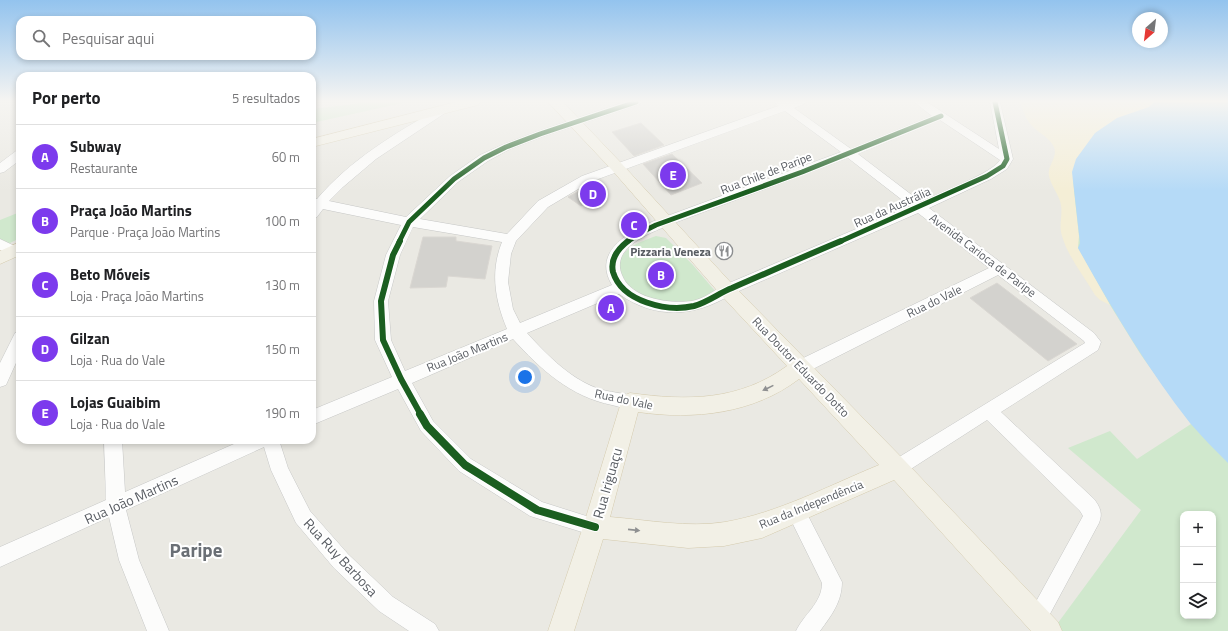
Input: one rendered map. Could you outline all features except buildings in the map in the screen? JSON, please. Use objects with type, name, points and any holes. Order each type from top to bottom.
[{"type":"main road","points":[[316,142],[370,131]]},
{"type":"main road","name":"Rua Doutor Eduardo Dotto","points":[[582,131],[617,167],[727,290],[1043,624]]},
{"type":"main road","name":"Rua do Vale","points":[[630,402],[672,407],[715,405],[752,396],[773,386],[801,367]]},
{"type":"main road","name":"Rua Iriguaçu","points":[[561,631],[595,526],[630,402]]},
{"type":"main road","name":"Rua da Independência","points":[[595,526],[688,536],[724,534],[762,526],[897,468]]},
{"type":"street","points":[[316,205],[402,131]]},
{"type":"street","name":"Rua da Independência","points":[[547,131],[533,136],[484,158],[454,179],[409,222],[392,255],[381,301],[384,340],[401,379],[427,426],[465,465],[537,510],[595,526]]},
{"type":"street","name":"Rua do Vale","points":[[630,402],[599,396],[572,383],[539,357],[516,332],[506,309],[501,282],[504,254],[510,238],[543,204],[586,179],[712,131]]},
{"type":"street","name":"Avenida Carioca de Paripe","points":[[819,131],[1089,337]]},
{"type":"street","name":"Rua Chile de Paripe","points":[[622,287],[616,280],[613,271],[613,262],[618,251],[629,240],[666,222],[765,186],[903,131]]},
{"type":"street","points":[[964,131],[1006,159]]},
{"type":"street","points":[[1001,131],[1006,159]]},
{"type":"street","points":[[0,169],[16,157]]},
{"type":"street","name":"Rua da Austrália","points":[[622,287],[637,298],[672,308],[690,307],[704,303],[727,290],[920,207],[998,170],[1003,166],[1006,159]]},
{"type":"street","points":[[316,206],[510,238]]},
{"type":"street","name":"Rua do Vale","points":[[801,367],[1000,268]]},
{"type":"street","name":"Rua João Martins","points":[[316,416],[401,379],[622,287]]},
{"type":"street","name":"Rua da Independência","points":[[897,468],[1092,346],[1093,342],[1089,337]]},
{"type":"street","points":[[0,380],[16,346]]},
{"type":"street","points":[[988,410],[1087,505],[1092,512],[1092,517],[1043,624]]},
{"type":"street","points":[[113,444],[116,506],[129,560],[158,631]]},
{"type":"street","name":"Rua João Martins","points":[[0,557],[252,444]]},
{"type":"street","name":"Rua Ruy Barbosa","points":[[271,444],[280,470],[303,518],[341,561],[386,604],[428,631]]},
{"type":"street","points":[[796,512],[832,582],[832,593],[829,600],[807,631]]},
{"type":"green space","points":[[1124,131],[1228,131],[1228,631],[1052,631],[1141,510],[1068,448],[1110,431],[1137,459],[1191,424],[1141,355],[1110,305],[1078,248],[1073,181]]},
{"type":"green space","points":[[16,214],[16,240],[0,248],[0,220]]},
{"type":"green space","points":[[656,236],[666,238],[692,264],[715,291],[702,303],[673,309],[625,289],[620,270],[620,260],[632,246]]},
{"type":"sand","points":[[1038,131],[1108,131],[1073,181],[1079,236],[1078,248],[1110,305],[1100,300],[1095,295],[1072,259],[1065,244],[1061,232],[1061,205],[1049,176],[1055,151],[1054,147],[1047,138]]},
{"type":"water","points":[[1097,131],[1228,131],[1228,463],[1190,423],[1159,381],[1117,316],[1078,248],[1080,243],[1072,172],[1076,159]]},
{"type":"cycle path","points":[[548,131],[506,147],[484,158],[454,179],[409,222],[393,255],[381,301],[383,340],[401,379],[427,426],[465,465],[537,510],[595,527]]},
{"type":"cycle path","points":[[903,131],[825,163],[649,228],[625,243],[616,254],[613,262],[613,271],[617,281],[624,289],[634,296],[657,305],[682,307],[697,305],[710,300],[727,290],[920,207],[987,176],[1003,166],[1007,159],[1001,131]]},
{"type":"place","name":"Lojas Guaibim","points":[[673,175]]},
{"type":"place","name":"Gilzan","points":[[593,194]]},
{"type":"place","name":"Beto Móveis","points":[[634,225]]},
{"type":"place","name":"Pizzaria Veneza","points":[[724,251]]},
{"type":"place","name":"Praça João Martins","points":[[661,275]]},
{"type":"place","name":"Subway","points":[[611,308]]},
{"type":"district","name":"Paripe","points":[[196,549]]}]
